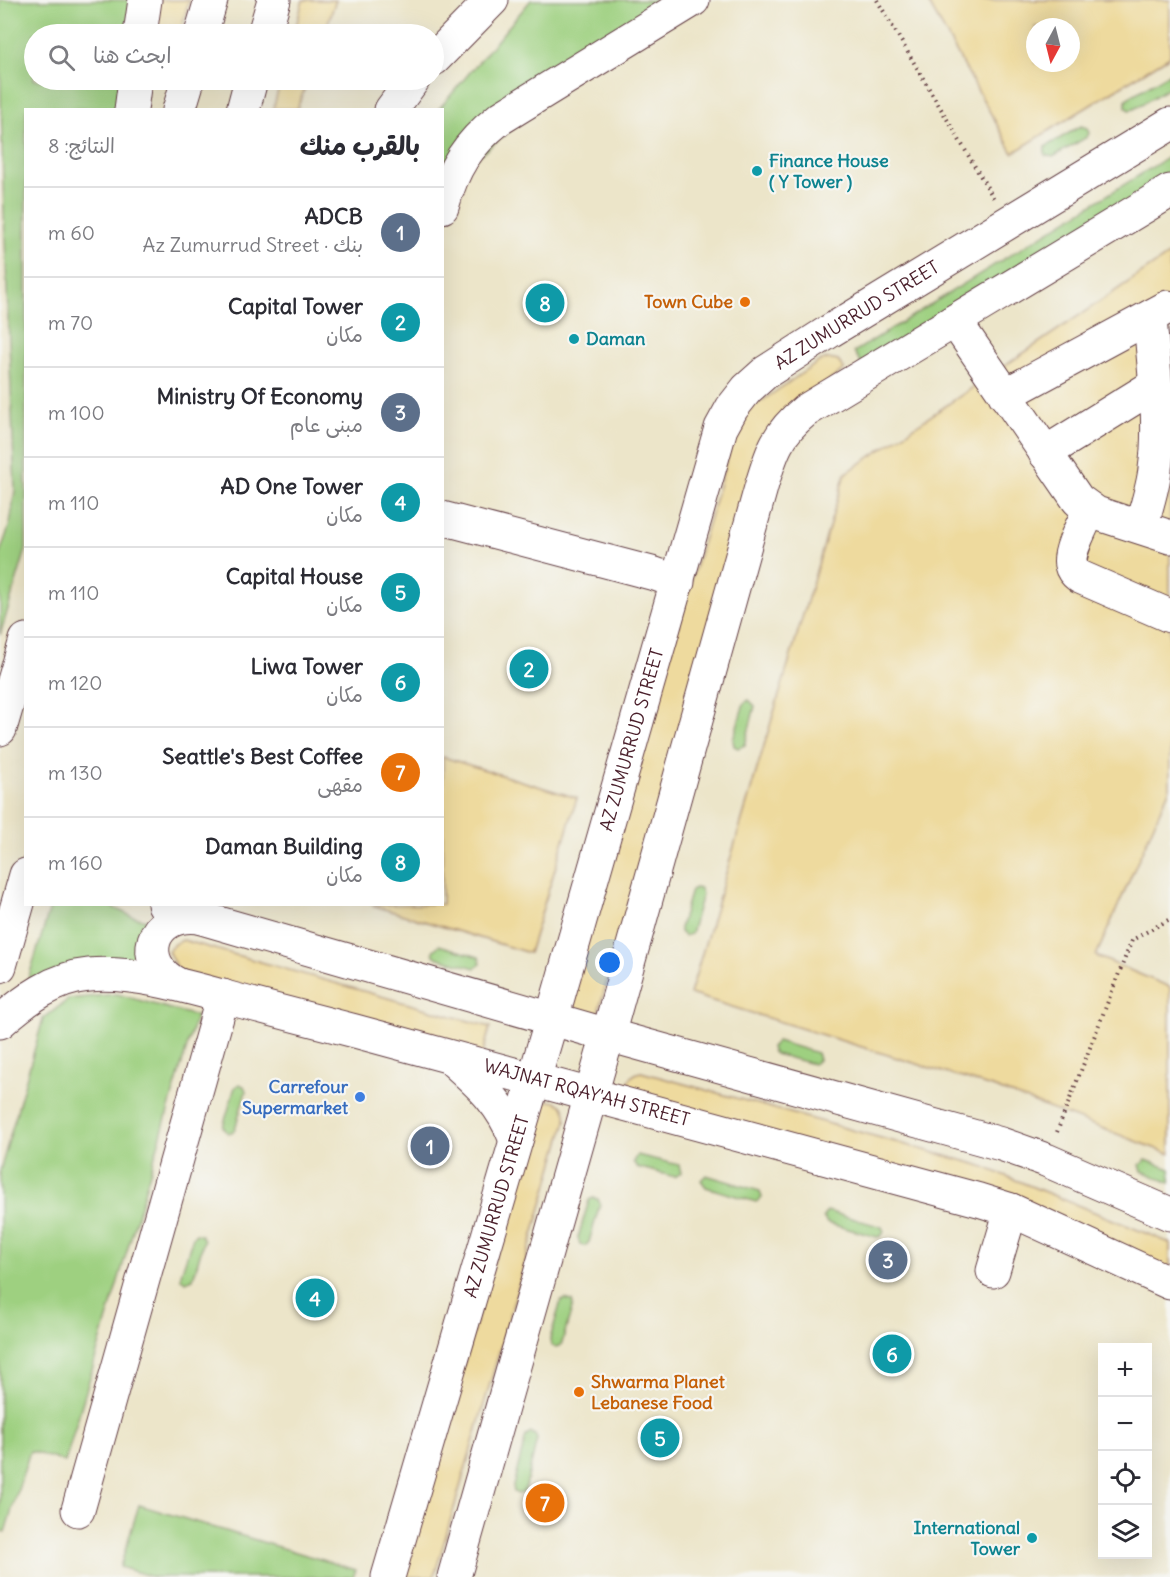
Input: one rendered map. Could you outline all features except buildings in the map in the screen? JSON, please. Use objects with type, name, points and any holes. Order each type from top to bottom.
[{"type":"street","points":[[141,24],[145,0]]},
{"type":"street","points":[[204,24],[211,0]]},
{"type":"street","points":[[267,24],[274,0]]},
{"type":"street","points":[[444,49],[492,0]]},
{"type":"street","points":[[444,200],[450,181],[462,157],[478,136],[492,125],[693,0]]},
{"type":"street","points":[[131,108],[134,90]]},
{"type":"street","points":[[180,108],[185,90]]},
{"type":"street","points":[[244,108],[248,90]]},
{"type":"street","points":[[392,108],[406,90]]},
{"type":"street","name":"AZ ZUMURRUD STREET","points":[[388,1577],[552,1018],[721,428],[732,408],[747,389],[766,372],[1170,124]]},
{"type":"street","points":[[454,1577],[609,1035],[762,484],[776,443],[788,425],[805,411],[1170,191]]},
{"type":"street","points":[[955,321],[1078,500],[1090,509],[1155,532],[1155,470],[1158,430],[1155,385],[1160,311]]},
{"type":"street","points":[[1005,395],[1160,311]]},
{"type":"street","points":[[1045,453],[1155,385]]},
{"type":"street","points":[[1090,509],[1071,553],[1071,565],[1074,572],[1080,577],[1170,616]]},
{"type":"street","points":[[444,519],[678,582]]},
{"type":"street","points":[[2,716],[24,646]]},
{"type":"street","points":[[0,966],[24,882]]},
{"type":"street","points":[[169,906],[198,917]]},
{"type":"street","points":[[177,984],[168,980],[154,962],[152,951],[159,930],[167,922],[187,915],[198,917],[243,916],[552,1018],[1001,1144],[1046,1160],[1170,1214]]},
{"type":"street","name":"WAJNAT RQAY'AH STREET","points":[[0,1022],[38,993],[62,981],[87,975],[108,975],[177,984],[534,1078],[1011,1210],[1170,1283]]},
{"type":"street","points":[[78,1510],[223,996]]},
{"type":"street","points":[[448,1056],[495,1100],[511,1126],[516,1140]]},
{"type":"street","points":[[993,1271],[1011,1210]]},
{"type":"path","points":[[877,0],[1007,223]]},
{"type":"path","points":[[1046,1160],[1132,940],[1170,919]]},
{"type":"green space","points":[[0,0],[130,0],[129,24],[24,24],[24,90],[124,90],[119,108],[24,108],[24,557],[0,635],[0,553],[10,524],[15,490],[0,61]]},
{"type":"green space","points":[[531,0],[671,0],[444,184],[444,108],[440,108]]},
{"type":"green space","points":[[1170,73],[1170,87],[1134,109],[1129,110],[1126,107],[1126,99]]},
{"type":"green space","points":[[1081,126],[1087,128],[1089,133],[1087,137],[1053,157],[1045,155],[1045,147]]},
{"type":"green space","points":[[1170,156],[1170,180],[864,367],[854,352]]},
{"type":"green space","points":[[749,700],[755,706],[745,745],[738,748],[734,746],[733,740],[744,703]]},
{"type":"green space","points":[[700,889],[702,894],[691,934],[684,936],[680,928],[691,890]]},
{"type":"green space","points":[[51,906],[110,906],[131,916],[163,924],[143,966],[25,989]]},
{"type":"green space","points":[[439,945],[479,957],[481,964],[475,968],[438,958],[433,951]]},
{"type":"green space","points":[[117,994],[196,1016],[65,1462],[30,1451],[5,1532],[0,1531],[0,1171],[43,1019],[69,999]]},
{"type":"green space","points":[[777,1041],[817,1053],[819,1060],[813,1064],[775,1054],[771,1047]]},
{"type":"green space","points":[[239,1084],[244,1086],[246,1091],[235,1129],[228,1133],[223,1127],[235,1087]]},
{"type":"green space","points":[[637,1155],[679,1165],[681,1173],[675,1177],[637,1167],[633,1162]]},
{"type":"green space","points":[[1146,1160],[1170,1169],[1170,1183],[1142,1171],[1140,1165]]},
{"type":"green space","points":[[706,1175],[760,1191],[762,1198],[756,1202],[706,1187],[701,1180]]},
{"type":"green space","points":[[598,1199],[600,1204],[589,1242],[585,1246],[580,1245],[578,1238],[589,1200]]},
{"type":"green space","points":[[827,1211],[882,1227],[884,1232],[877,1237],[827,1223],[823,1217]]},
{"type":"green space","points":[[196,1234],[201,1235],[204,1240],[193,1279],[186,1282],[181,1279],[181,1274]]},
{"type":"green space","points":[[565,1299],[572,1301],[573,1305],[562,1343],[555,1347],[551,1345],[550,1339],[561,1301]]},
{"type":"green space","points":[[531,1433],[537,1439],[525,1490],[518,1494],[514,1492],[513,1486],[526,1436]]},
{"type":"green space","points":[[139,1505],[356,1570],[353,1577],[153,1577],[120,1567]]},
{"type":"sand","points":[[145,0],[189,0],[183,24],[141,24]]},
{"type":"sand","points":[[303,0],[336,0],[328,24],[297,24]]},
{"type":"sand","points":[[927,0],[1170,0],[1170,56],[1013,153]]},
{"type":"sand","points":[[278,90],[304,90],[297,108],[273,108]]},
{"type":"sand","points":[[1170,254],[1170,788],[1096,956],[1170,987],[1170,1154],[995,1088],[690,994],[845,474]]},
{"type":"sand","points":[[828,359],[838,361],[844,369],[768,431],[597,1016],[591,1025],[568,1005],[737,424],[744,413],[820,361]]},
{"type":"sand","points":[[444,757],[577,798],[529,953],[374,906],[444,906]]},
{"type":"sand","points":[[183,940],[490,1027],[482,1057],[178,971],[168,951],[174,944]]},
{"type":"sand","points":[[641,1072],[979,1165],[1170,1243],[1170,1273],[627,1091],[630,1079]]},
{"type":"sand","points":[[546,1101],[562,1105],[566,1112],[566,1121],[434,1577],[401,1577],[541,1103]]},
{"type":"place","name":"Finance House ( Y Tower )","points":[[757,171]]},
{"type":"place","name":"Town Cube","points":[[745,302]]},
{"type":"place","name":"Daman Building","points":[[545,303]]},
{"type":"place","name":"Daman","points":[[574,339]]},
{"type":"place","name":"Capital Tower","points":[[529,669]]},
{"type":"place","name":"Carrefour Supermarket","points":[[360,1097]]},
{"type":"place","name":"ADCB","points":[[430,1146]]},
{"type":"place","name":"Ministry Of Economy","points":[[888,1260]]},
{"type":"place","name":"AD One Tower","points":[[315,1298]]},
{"type":"place","name":"Liwa Tower","points":[[892,1354]]},
{"type":"place","name":"Shwarma Planet Lebanese Food","points":[[579,1392]]},
{"type":"place","name":"Capital House","points":[[660,1438]]},
{"type":"place","name":"Seattle's Best Coffee","points":[[545,1503]]},
{"type":"place","name":"International Tower","points":[[1032,1538]]}]
